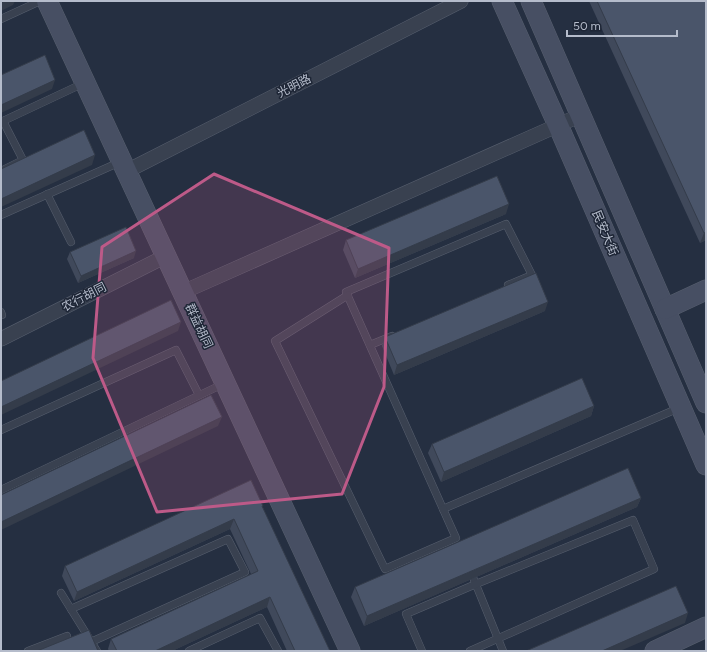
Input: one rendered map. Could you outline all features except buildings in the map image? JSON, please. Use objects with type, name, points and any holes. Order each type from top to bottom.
[{"type":"main road","name":"群益胡同","points":[[47,1],[350,651]]},
{"type":"main road","name":"民安大街","points":[[502,1],[558,125],[706,465]]},
{"type":"main road","name":"民安大街","points":[[531,1],[706,403]]},
{"type":"main road","points":[[665,309],[706,290]]},
{"type":"main road","points":[[655,651],[678,643],[706,627]]},
{"type":"street","name":"光明路","points":[[124,166],[461,1]]},
{"type":"street","points":[[183,292],[581,115]]},
{"type":"street","name":"农行胡同","points":[[1,339],[166,256]]},
{"type":"lane","points":[[1,19],[40,1]]},
{"type":"lane","points":[[1,170],[23,160],[2,121],[85,83]]},
{"type":"lane","points":[[1,215],[47,194],[124,166]]},
{"type":"lane","points":[[47,194],[71,242]]},
{"type":"lane","points":[[348,295],[274,341],[385,568],[457,541],[348,295],[346,292],[506,224],[532,275],[504,287]]},
{"type":"lane","points":[[370,345],[398,333]]},
{"type":"lane","points":[[1,430],[176,350],[199,395]]},
{"type":"lane","points":[[1,490],[225,383]]},
{"type":"lane","points":[[443,509],[681,407]]},
{"type":"lane","points":[[422,651],[406,614],[633,520],[654,569],[470,651]]},
{"type":"lane","points":[[71,609],[228,539],[245,572],[91,642]]},
{"type":"lane","points":[[467,564],[503,651]]},
{"type":"lane","points":[[61,593],[97,651]]},
{"type":"lane","points":[[189,651],[260,618],[278,651]]},
{"type":"lane","points":[[28,651],[67,636]]},
{"type":"highlighted area","points":[[214,174],[389,248],[384,387],[342,494],[157,512],[93,358],[102,247]]}]
